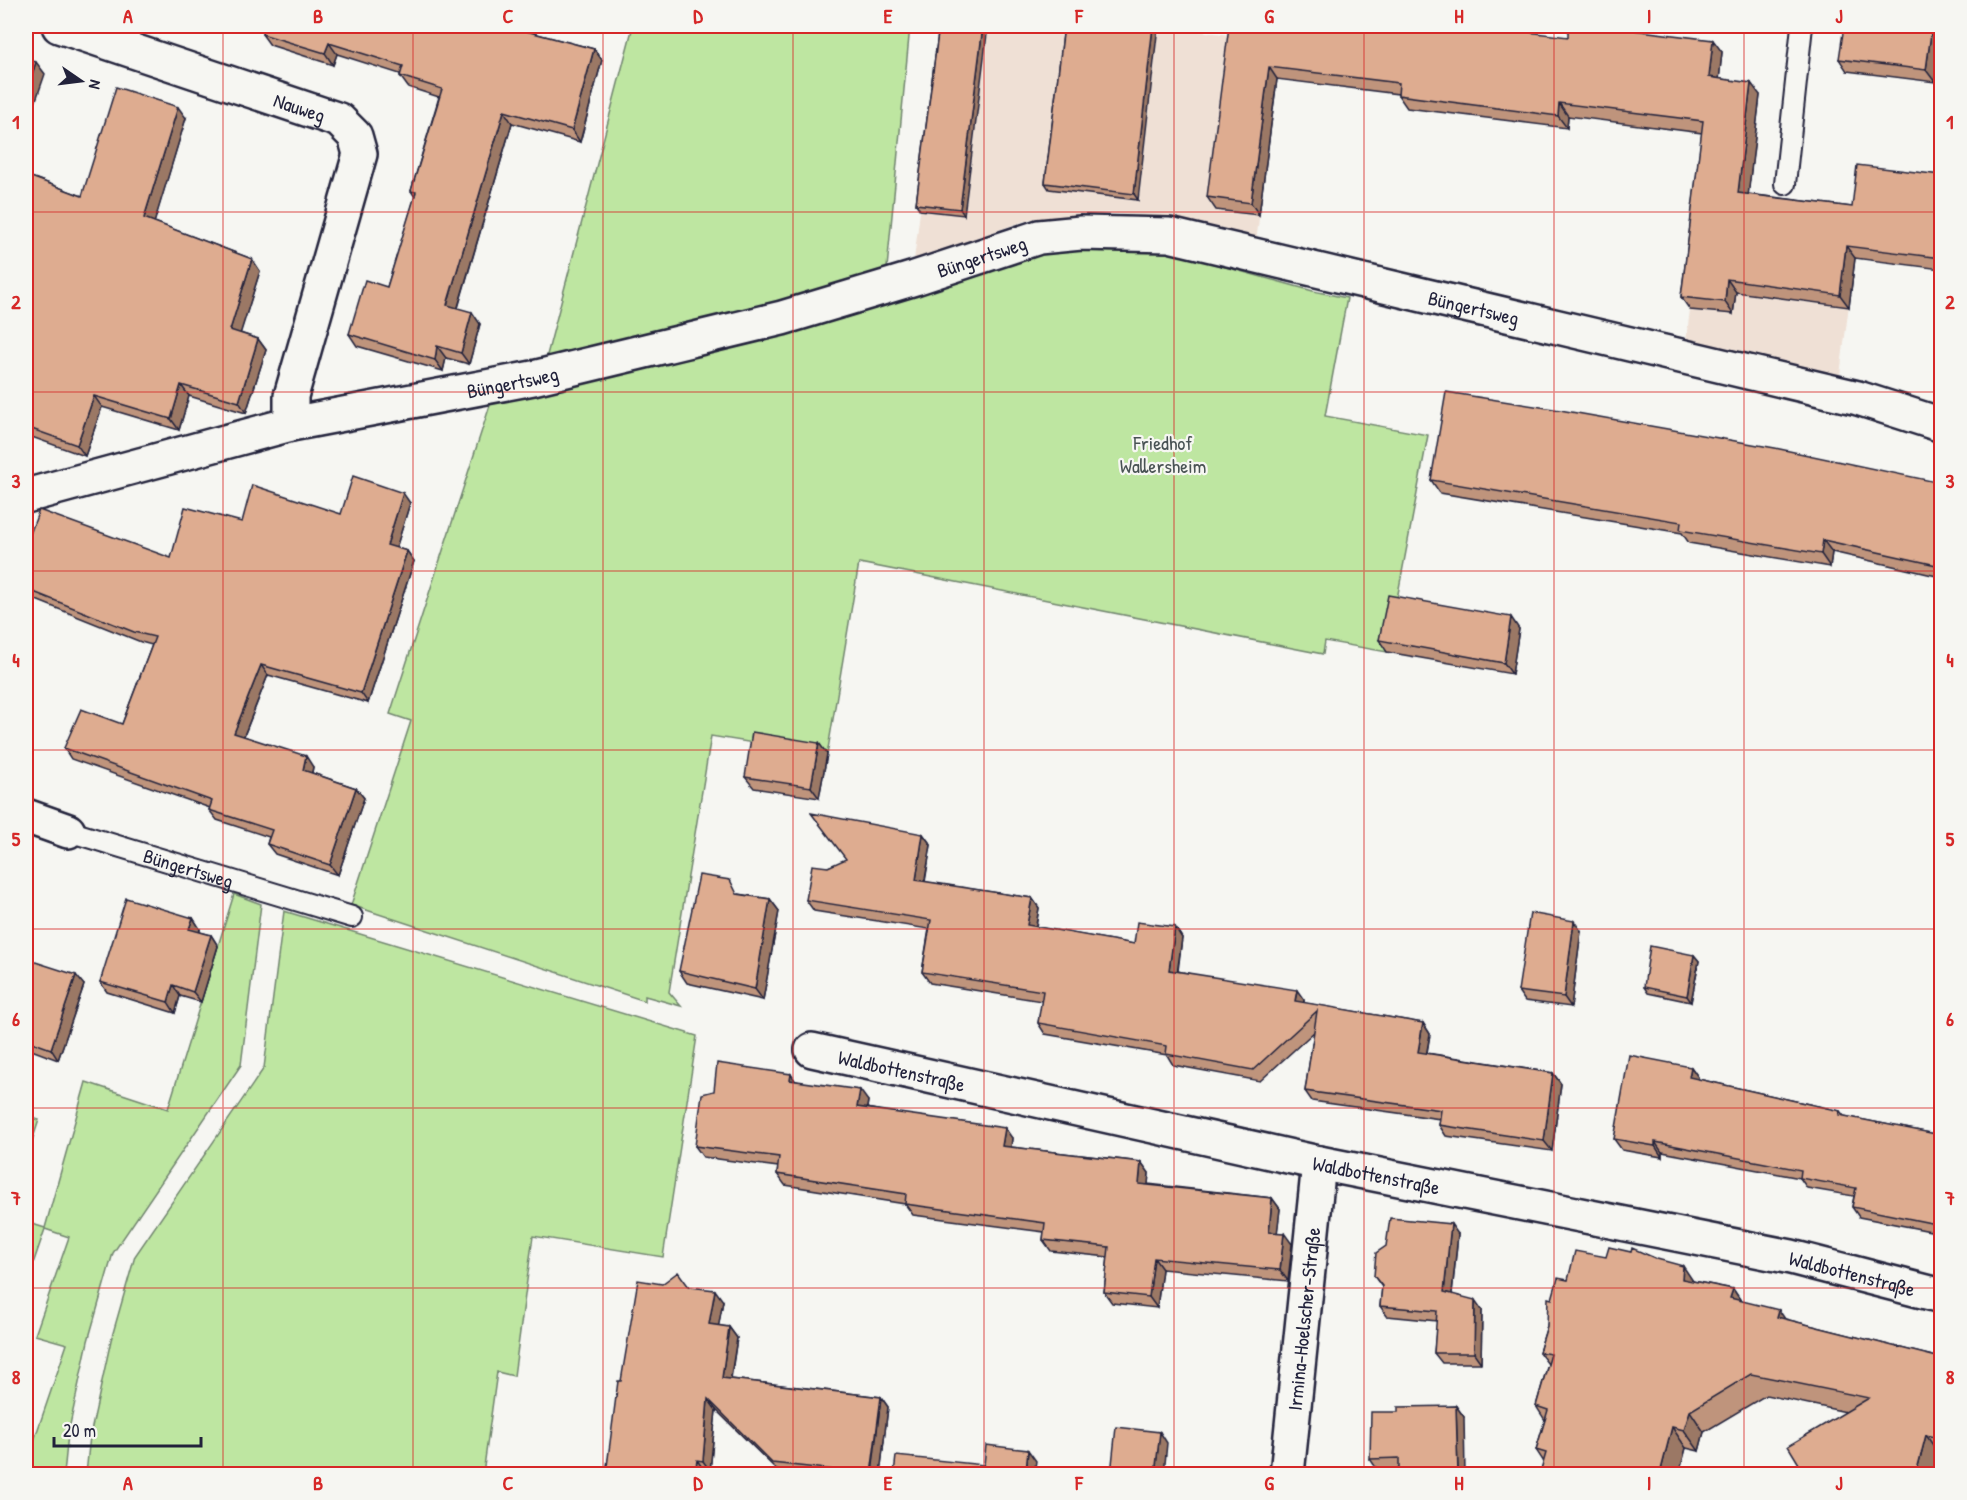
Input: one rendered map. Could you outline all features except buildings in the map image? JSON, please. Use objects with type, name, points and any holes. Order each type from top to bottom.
[{"type":"street","name":"Nauweg","points":[[59,26],[339,120],[355,136],[360,154],[291,396],[291,424]]},
{"type":"street","name":"Büngertsweg","points":[[26,496],[291,424],[533,378],[771,321],[915,278],[1039,237],[1081,233],[1168,235],[1858,398],[1941,426]]},
{"type":"street","name":"Büngertsweg","points":[[26,816],[68,831]]},
{"type":"street","name":"Waldbottenstraße","points":[[812,1050],[1319,1163],[1791,1257],[1941,1296]]},
{"type":"street","name":"Irmina-Hoelscher-Straße","points":[[1287,1474],[1319,1163]]},
{"type":"lane","points":[[1785,184],[1802,26]]},
{"type":"lane","name":"Büngertsweg","points":[[68,831],[352,917]]},
{"type":"shaded area","points":[[943,26],[1159,26],[1238,36],[1277,79],[1256,242],[1170,219],[1108,213],[1030,219],[914,260]]},
{"type":"shaded area","points":[[1760,95],[1747,206],[1855,258],[1840,375],[1686,341],[1690,310]]},
{"type":"green space","points":[[633,26],[910,26],[887,268],[778,301],[546,359]]},
{"type":"green space","name":"Friedhof Wallersheim","points":[[1107,248],[1167,251],[1313,291],[1347,298],[1325,416],[1428,435],[1387,652],[1325,641],[1323,654],[859,563],[827,755],[711,736],[669,992],[681,1006],[645,996],[645,1001],[351,905],[411,721],[390,714],[492,399],[1027,254]]},
{"type":"green space","points":[[234,894],[261,904],[241,1065],[113,1253],[88,1341],[68,1434],[64,1474],[26,1474],[26,1464],[67,1344],[35,1335],[69,1237],[45,1229],[26,1284],[26,1222],[45,1228],[86,1082],[168,1109]]},
{"type":"green space","points":[[284,911],[697,1036],[663,1257],[533,1236],[514,1376],[497,1372],[483,1474],[86,1474],[90,1436],[111,1340],[135,1256],[264,1068]]},
{"type":"green space","points":[[26,1116],[39,1120],[26,1159]]}]
